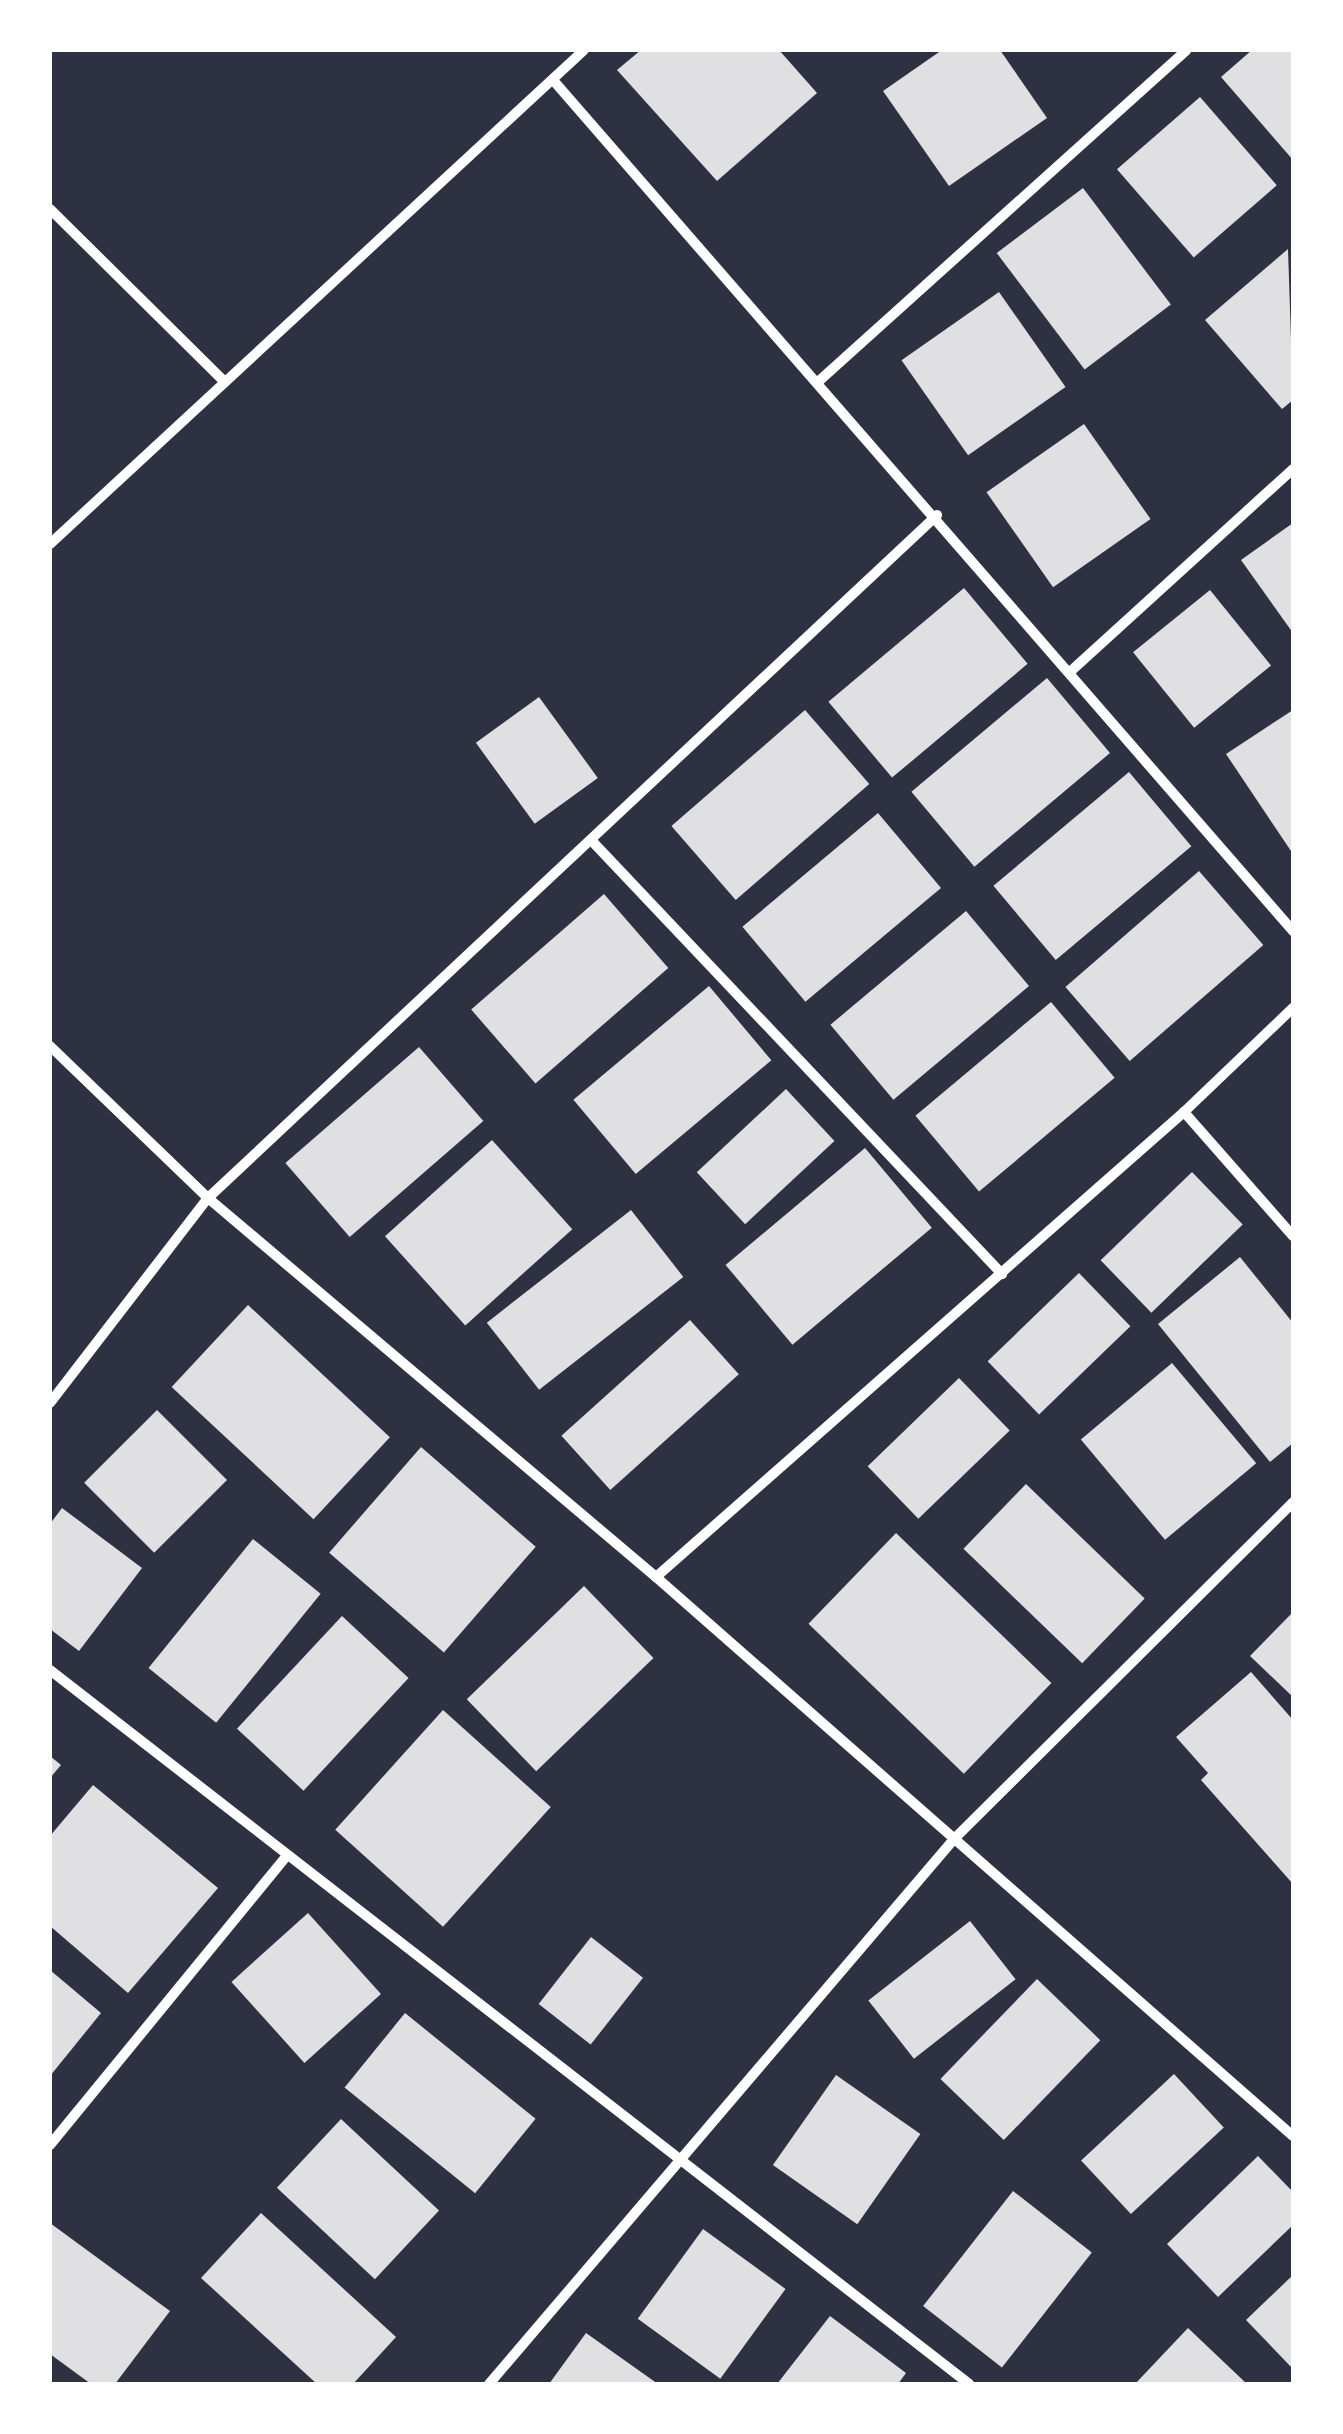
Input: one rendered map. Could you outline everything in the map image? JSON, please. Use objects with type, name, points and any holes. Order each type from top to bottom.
[{"type":"street","points":[[50,544],[584,50]]},
{"type":"street","points":[[819,382],[1186,50]]},
{"type":"street","points":[[553,80],[938,515],[1293,931]]},
{"type":"street","points":[[50,209],[224,380]]},
{"type":"street","points":[[1071,671],[1293,469]]},
{"type":"street","points":[[50,1403],[208,1198],[938,515]]},
{"type":"street","points":[[591,840],[1002,1274]]},
{"type":"street","points":[[656,1577],[1184,1112],[1293,1008]]},
{"type":"street","points":[[50,1046],[208,1198],[656,1577],[1293,2136]]},
{"type":"street","points":[[1184,1112],[1293,1236]]},
{"type":"street","points":[[490,2384],[677,2158],[955,1838],[1293,1502]]},
{"type":"street","points":[[50,1670],[969,2384]]},
{"type":"street","points":[[50,2145],[287,1855]]},
{"type":"building","points":[[641,50],[779,50],[817,93],[717,181],[617,70]]},
{"type":"building","points":[[942,50],[1000,50],[1047,118],[949,186],[883,91]]},
{"type":"building","points":[[1252,50],[1293,50],[1293,160],[1221,77]]},
{"type":"building","points":[[1200,97],[1277,185],[1194,257],[1117,169]]},
{"type":"building","points":[[1083,188],[1171,305],[1085,370],[997,253]]},
{"type":"building","points":[[1288,249],[1293,400],[1282,409],[1205,320]]},
{"type":"building","points":[[999,292],[1066,387],[968,455],[902,360]]},
{"type":"building","points":[[1084,424],[1151,519],[1053,587],[987,492]]},
{"type":"building","points":[[1293,523],[1293,633],[1241,560]]},
{"type":"building","points":[[964,588],[1028,664],[892,778],[828,702]]},
{"type":"building","points":[[1210,590],[1271,665],[1194,728],[1133,652]]},
{"type":"building","points":[[1047,678],[1110,753],[974,867],[911,792]]},
{"type":"building","points":[[539,697],[598,778],[535,824],[476,743]]},
{"type":"building","points":[[805,710],[869,784],[736,900],[671,826]]},
{"type":"building","points":[[1293,710],[1293,854],[1226,754]]},
{"type":"building","points":[[1129,772],[1191,846],[1056,960],[993,886]]},
{"type":"building","points":[[878,813],[941,888],[805,1002],[742,927]]},
{"type":"building","points":[[1199,871],[1263,945],[1130,1061],[1065,987]]},
{"type":"building","points":[[604,894],[668,968],[535,1083],[471,1009]]},
{"type":"building","points":[[966,911],[1029,986],[893,1100],[830,1025]]},
{"type":"building","points":[[709,986],[771,1060],[636,1174],[573,1100]]},
{"type":"building","points":[[1051,1002],[1115,1078],[979,1192],[915,1116]]},
{"type":"building","points":[[419,1047],[483,1121],[350,1237],[285,1163]]},
{"type":"building","points":[[786,1089],[834,1141],[745,1224],[697,1172]]},
{"type":"building","points":[[492,1140],[572,1229],[465,1326],[385,1236]]},
{"type":"building","points":[[865,1148],[932,1228],[792,1345],[726,1265]]},
{"type":"building","points":[[1192,1172],[1243,1225],[1151,1313],[1101,1260]]},
{"type":"building","points":[[631,1210],[683,1277],[539,1390],[487,1323]]},
{"type":"building","points":[[1240,1257],[1293,1323],[1293,1443],[1270,1462],[1158,1324]]},
{"type":"building","points":[[1079,1273],[1130,1326],[1039,1414],[988,1361]]},
{"type":"building","points":[[248,1305],[390,1437],[313,1519],[172,1387]]},
{"type":"building","points":[[690,1320],[739,1374],[610,1490],[561,1436]]},
{"type":"building","points":[[1172,1363],[1256,1463],[1165,1540],[1081,1439]]},
{"type":"building","points":[[959,1378],[1010,1431],[918,1519],[868,1466]]},
{"type":"building","points":[[157,1410],[227,1480],[154,1553],[84,1483]]},
{"type":"building","points":[[421,1447],[536,1547],[444,1652],[329,1553]]},
{"type":"building","points":[[1026,1484],[1145,1599],[1082,1663],[963,1549]]},
{"type":"building","points":[[62,1508],[142,1568],[79,1651],[50,1629],[50,1524]]},
{"type":"building","points":[[896,1533],[1051,1683],[964,1774],[808,1624]]},
{"type":"building","points":[[253,1539],[321,1594],[216,1723],[149,1668]]},
{"type":"building","points":[[584,1586],[653,1658],[536,1771],[467,1699]]},
{"type":"building","points":[[1293,1612],[1293,1697],[1250,1656]]},
{"type":"building","points":[[342,1616],[409,1678],[304,1791],[237,1729]]},
{"type":"building","points":[[1251,1672],[1293,1720],[1293,1884],[1201,1780],[1208,1773],[1176,1737]]},
{"type":"building","points":[[443,1710],[551,1807],[443,1927],[335,1830]]},
{"type":"building","points":[[50,1756],[61,1765],[50,1778]]},
{"type":"building","points":[[93,1785],[218,1888],[128,1993],[50,1926],[50,1836]]},
{"type":"building","points":[[308,1913],[381,1994],[304,2063],[231,1982]]},
{"type":"building","points":[[970,1921],[1016,1979],[914,2059],[868,2000]]},
{"type":"building","points":[[591,1937],[643,1978],[591,2045],[539,2004]]},
{"type":"building","points":[[50,1970],[101,2013],[50,2076]]},
{"type":"building","points":[[1037,1979],[1100,2040],[1004,2140],[940,2079]]},
{"type":"building","points":[[405,2013],[536,2119],[475,2193],[345,2088]]},
{"type":"building","points":[[1174,2074],[1224,2127],[1131,2214],[1081,2161]]},
{"type":"building","points":[[836,2075],[920,2134],[857,2224],[773,2165]]},
{"type":"building","points":[[341,2119],[439,2210],[375,2279],[277,2188]]},
{"type":"building","points":[[1258,2156],[1293,2192],[1293,2225],[1218,2297],[1167,2244]]},
{"type":"building","points":[[1013,2191],[1092,2253],[1002,2368],[923,2306]]},
{"type":"building","points":[[261,2213],[396,2337],[353,2384],[317,2384],[201,2278]]},
{"type":"building","points":[[50,2223],[170,2311],[115,2384],[91,2384],[50,2354]]},
{"type":"building","points":[[703,2229],[786,2289],[720,2379],[638,2319]]},
{"type":"building","points":[[1293,2275],[1293,2369],[1246,2320]]},
{"type":"building","points":[[830,2316],[906,2373],[898,2384],[777,2384]]},
{"type":"building","points":[[1188,2328],[1247,2384],[1135,2384]]},
{"type":"building","points":[[586,2333],[658,2384],[549,2384]]}]
